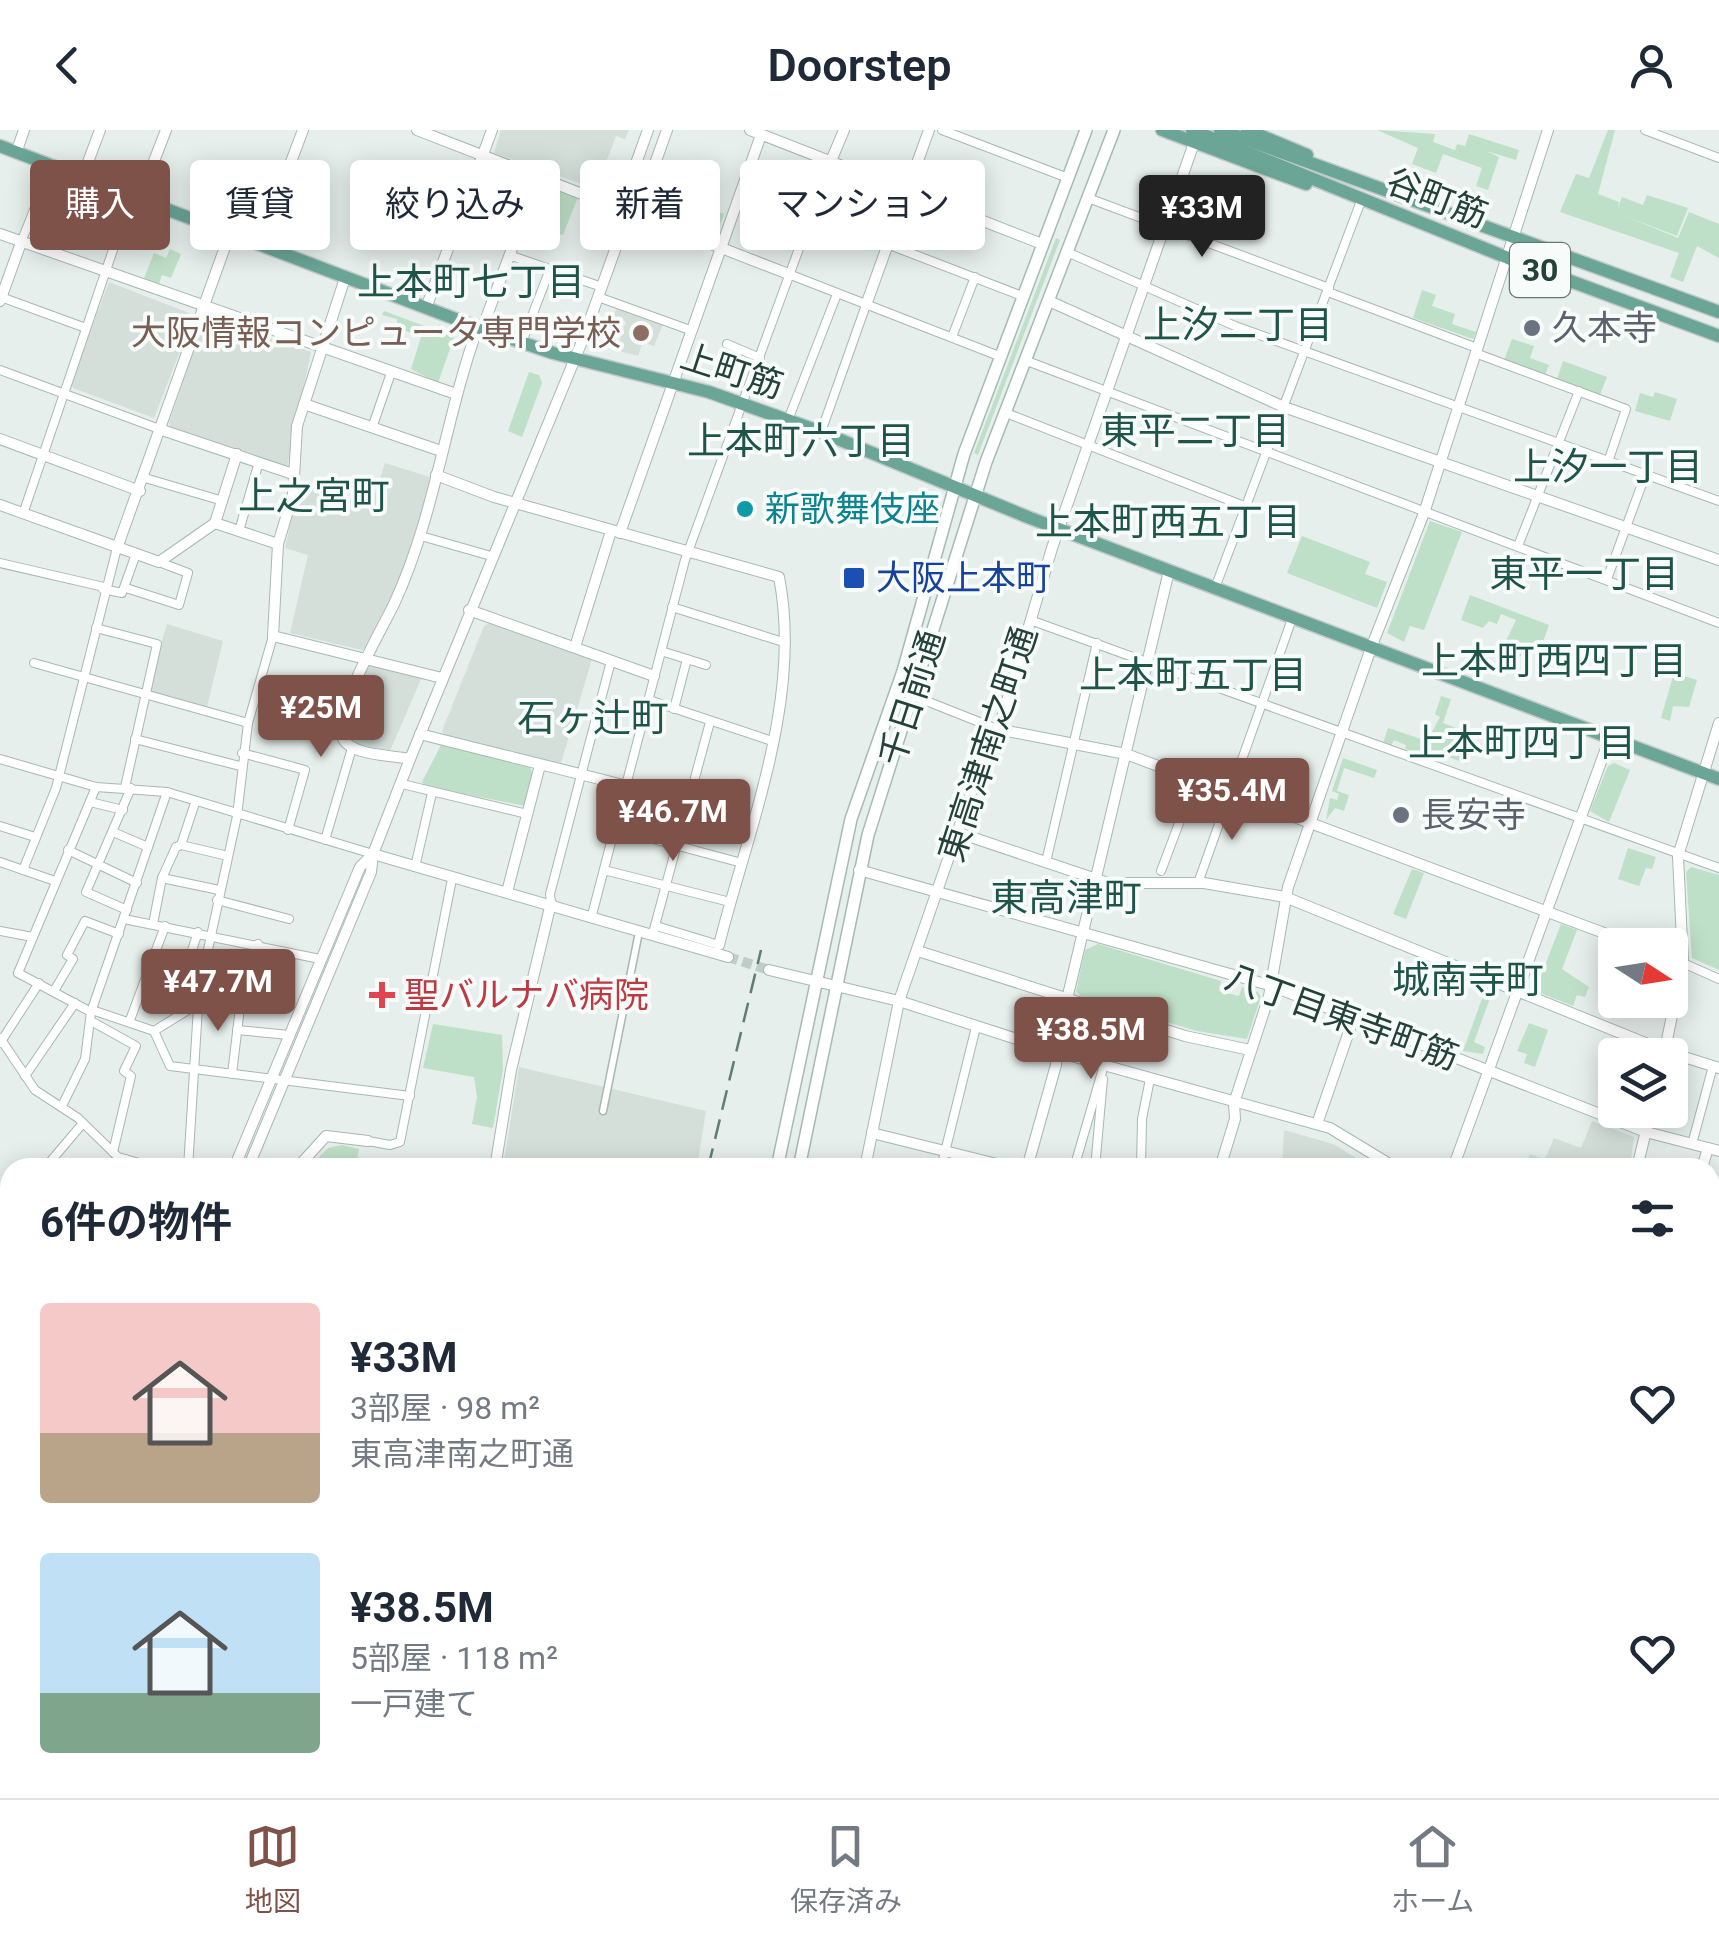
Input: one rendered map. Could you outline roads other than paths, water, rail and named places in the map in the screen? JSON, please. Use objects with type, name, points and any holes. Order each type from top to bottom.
[{"type":"main road","name":"千日前通","points":[[779,1158],[846,836],[896,689],[955,486],[1086,130]]},
{"type":"main road","name":"千日前通","points":[[801,1158],[859,870],[976,495],[1114,130]]},
{"type":"main road","name":"30","points":[[1162,130],[1193,136]]},
{"type":"main road","name":"谷町筋","points":[[1220,130],[1719,312]]},
{"type":"main road","name":"30","points":[[1247,130],[1369,182]]},
{"type":"main road","name":"谷町筋","points":[[1193,136],[1719,336]]},
{"type":"main road","name":"上町筋","points":[[0,146],[34,160]]},
{"type":"main road","name":"上町筋","points":[[275,250],[522,342],[672,382],[822,432],[1170,572],[1713,776]]},
{"type":"street","points":[[16,153],[24,130]]},
{"type":"street","points":[[89,160],[100,130]]},
{"type":"street","points":[[153,160],[166,130]]},
{"type":"street","points":[[292,160],[303,130]]},
{"type":"street","points":[[417,130],[496,160]]},
{"type":"street","points":[[426,308],[492,130]]},
{"type":"street","points":[[637,160],[648,130]]},
{"type":"street","points":[[656,160],[667,130]]},
{"type":"street","points":[[832,160],[844,130]]},
{"type":"street","points":[[916,160],[928,130]]},
{"type":"street","points":[[942,130],[1068,178]]},
{"type":"street","points":[[1223,1158],[1235,1119],[1234,1103],[1269,986],[1285,898],[1370,648],[1424,513],[1548,130]]},
{"type":"street","points":[[1645,130],[1719,158]]},
{"type":"street","points":[[829,160],[755,132],[720,246],[1000,356]]},
{"type":"street","name":"東高津南之町通","points":[[867,1158],[899,1001],[940,892],[990,738],[997,730],[1059,528],[1146,284],[1193,136]]},
{"type":"street","points":[[1088,198],[1626,409],[1608,459]]},
{"type":"street","points":[[1216,588],[1361,201]]},
{"type":"street","points":[[30,220],[1,299],[83,327]]},
{"type":"street","points":[[985,222],[1042,244]]},
{"type":"street","points":[[0,234],[456,394]]},
{"type":"street","points":[[23,514],[112,250]]},
{"type":"street","points":[[23,870],[58,777],[104,588],[224,250]]},
{"type":"street","points":[[410,759],[352,748],[343,741],[340,729],[366,657],[416,558],[456,394],[511,250]]},
{"type":"street","points":[[252,1158],[372,872],[374,854],[410,759],[575,358],[615,250]]},
{"type":"street","points":[[575,647],[719,250]]},
{"type":"street","points":[[592,914],[672,607],[800,250]]},
{"type":"street","points":[[822,432],[883,250]]},
{"type":"street","points":[[903,250],[1022,296]]},
{"type":"street","points":[[1067,252],[1235,326],[1719,501]]},
{"type":"street","points":[[510,254],[690,330]]},
{"type":"street","points":[[522,342],[550,269]]},
{"type":"street","points":[[189,1158],[195,1005],[237,816],[248,723],[273,636],[278,544],[293,494],[297,426],[346,278]]},
{"type":"street","points":[[952,337],[975,278]]},
{"type":"street","points":[[788,420],[837,294]]},
{"type":"street","points":[[1049,301],[1284,407],[1719,560]]},
{"type":"street","points":[[727,344],[760,358]]},
{"type":"street","points":[[1027,361],[1719,623]]},
{"type":"street","points":[[0,370],[293,474]]},
{"type":"street","points":[[372,428],[391,373]]},
{"type":"street","points":[[1518,546],[1578,391]]},
{"type":"street","points":[[304,404],[442,451]]},
{"type":"street","points":[[1006,414],[1244,506]]},
{"type":"street","points":[[0,439],[140,491]]},
{"type":"street","points":[[160,562],[216,523],[236,454]]},
{"type":"street","points":[[240,531],[259,462]]},
{"type":"street","points":[[1607,579],[1646,473]]},
{"type":"street","points":[[0,759],[96,787],[167,792],[452,879],[719,946],[772,741],[785,606],[779,577],[514,502],[436,475]]},
{"type":"street","points":[[145,478],[223,501]]},
{"type":"street","points":[[0,505],[188,573],[179,604],[126,588]]},
{"type":"street","points":[[216,523],[278,544]]},
{"type":"street","points":[[421,536],[491,556]]},
{"type":"street","points":[[0,563],[121,594],[136,554]]},
{"type":"street","points":[[1030,1158],[1170,572]]},
{"type":"street","points":[[672,607],[783,642]]},
{"type":"street","points":[[469,610],[654,676]]},
{"type":"street","points":[[1198,882],[1292,619]]},
{"type":"street","points":[[1030,620],[1343,736],[1719,868]]},
{"type":"street","points":[[96,628],[157,644],[123,810],[86,892],[126,915],[152,924],[320,959]]},
{"type":"street","points":[[273,636],[442,678]]},
{"type":"street","points":[[1046,862],[1097,643]]},
{"type":"street","points":[[660,652],[706,665]]},
{"type":"street","points":[[674,709],[687,659]]},
{"type":"street","points":[[497,1158],[511,1070],[552,904],[550,894],[611,661]]},
{"type":"street","points":[[34,662],[248,723]]},
{"type":"street","points":[[896,689],[997,730],[1126,754],[1196,778],[1598,930]]},
{"type":"street","points":[[648,700],[772,741]]},
{"type":"street","points":[[655,930],[710,722]]},
{"type":"street","points":[[1681,928],[1678,856],[1713,776],[1719,723]]},
{"type":"street","points":[[420,734],[540,766],[583,771],[753,823]]},
{"type":"street","points":[[136,739],[240,766]]},
{"type":"street","points":[[1457,1158],[1609,740]]},
{"type":"street","points":[[325,840],[352,748]]},
{"type":"street","points":[[242,753],[305,770],[288,830]]},
{"type":"street","points":[[507,892],[540,766]]},
{"type":"street","points":[[1159,876],[1196,778]]},
{"type":"street","points":[[402,784],[527,814]]},
{"type":"street","points":[[96,787],[18,973],[74,1003],[136,1046],[124,1071],[131,1076],[112,1152]]},
{"type":"street","points":[[62,1106],[85,1059],[84,1041],[91,1014],[167,792]]},
{"type":"street","points":[[414,868],[432,792]]},
{"type":"street","points":[[90,802],[123,810]]},
{"type":"street","points":[[181,845],[195,803]]},
{"type":"street","points":[[0,826],[35,837]]},
{"type":"street","points":[[615,829],[742,864]]},
{"type":"street","points":[[113,832],[148,847]]},
{"type":"street","points":[[958,833],[1096,880],[1159,876],[1285,898],[1517,989],[1630,1038]]},
{"type":"street","points":[[152,924],[162,878],[176,846],[228,856]]},
{"type":"street","points":[[68,850],[136,883]]},
{"type":"street","points":[[238,1158],[360,867],[374,854]]},
{"type":"street","points":[[0,862],[55,882]]},
{"type":"street","points":[[604,870],[730,902]]},
{"type":"street","name":"八丁目東寺町筋","points":[[859,870],[1269,986],[1646,1132],[1714,1149]]},
{"type":"street","points":[[162,878],[290,919]]},
{"type":"street","points":[[306,1158],[326,1136],[390,1145],[400,1142],[452,879]]},
{"type":"street","points":[[54,992],[73,959],[67,955],[85,921],[119,934]]},
{"type":"street","points":[[130,1020],[165,926]]},
{"type":"street","points":[[655,930],[728,957]]},
{"type":"street","points":[[0,931],[32,936]]},
{"type":"street","points":[[195,1005],[178,996],[198,932]]},
{"type":"street","points":[[602,1111],[638,937]]},
{"type":"street","points":[[199,991],[246,998],[258,944]]},
{"type":"street","points":[[918,951],[1185,1036],[1250,1050]]},
{"type":"street","points":[[1688,965],[1719,979]]},
{"type":"street","points":[[769,970],[899,1001],[1057,1052],[1316,1124],[1340,1132],[1380,1158]]},
{"type":"street","points":[[38,984],[1,1040],[36,1090],[62,1106],[119,1158]]},
{"type":"street","points":[[232,1074],[240,999]]},
{"type":"street","points":[[24,1076],[74,1003]]},
{"type":"street","points":[[154,1031],[195,1005]]},
{"type":"street","points":[[91,1014],[130,1020],[154,1031],[170,1066],[410,1096]]},
{"type":"street","points":[[1316,1124],[1354,1017]]},
{"type":"street","points":[[943,1158],[976,1027]]},
{"type":"street","points":[[237,1030],[288,1036]]},
{"type":"street","points":[[1688,1059],[1716,1067],[1692,1144]]},
{"type":"street","points":[[1077,1158],[1104,1065]]},
{"type":"street","points":[[1096,1158],[1104,1065]]},
{"type":"street","points":[[1141,1158],[1142,1119],[1150,1079]]},
{"type":"street","points":[[54,1158],[83,1124]]},
{"type":"street","points":[[1640,1158],[1647,1128]]},
{"type":"street","points":[[872,1133],[973,1158]]},
{"type":"tunnel","points":[[728,957],[769,970]]},
{"type":"railway","points":[[710,1158],[761,950]]},
{"type":"place","name":"久本寺","points":[[1532,328]]},
{"type":"place","name":"大阪情報コンピュータ専門学校","points":[[641,333]]},
{"type":"place","name":"新歌舞伎座","points":[[745,509]]},
{"type":"place","name":"大阪上本町","points":[[854,578]]},
{"type":"place","name":"長安寺","points":[[1401,815]]},
{"type":"place","name":"聖バルナバ病院","points":[[382,995]]},
{"type":"district","name":"上本町七丁目","points":[[471,282]]},
{"type":"district","name":"上汐二丁目","points":[[1238,325]]},
{"type":"district","name":"東平二丁目","points":[[1195,431]]},
{"type":"district","name":"上本町六丁目","points":[[801,441]]},
{"type":"district","name":"上汐一丁目","points":[[1608,467]]},
{"type":"district","name":"上之宮町","points":[[314,496]]},
{"type":"district","name":"上本町西五丁目","points":[[1168,522]]},
{"type":"district","name":"東平一丁目","points":[[1584,574]]},
{"type":"district","name":"上本町西四丁目","points":[[1554,661]]},
{"type":"district","name":"上本町五丁目","points":[[1193,675]]},
{"type":"district","name":"石ヶ辻町","points":[[593,718]]},
{"type":"district","name":"上本町四丁目","points":[[1522,743]]},
{"type":"district","name":"東高津町","points":[[1066,898]]},
{"type":"district","name":"城南寺町","points":[[1468,980]]}]
